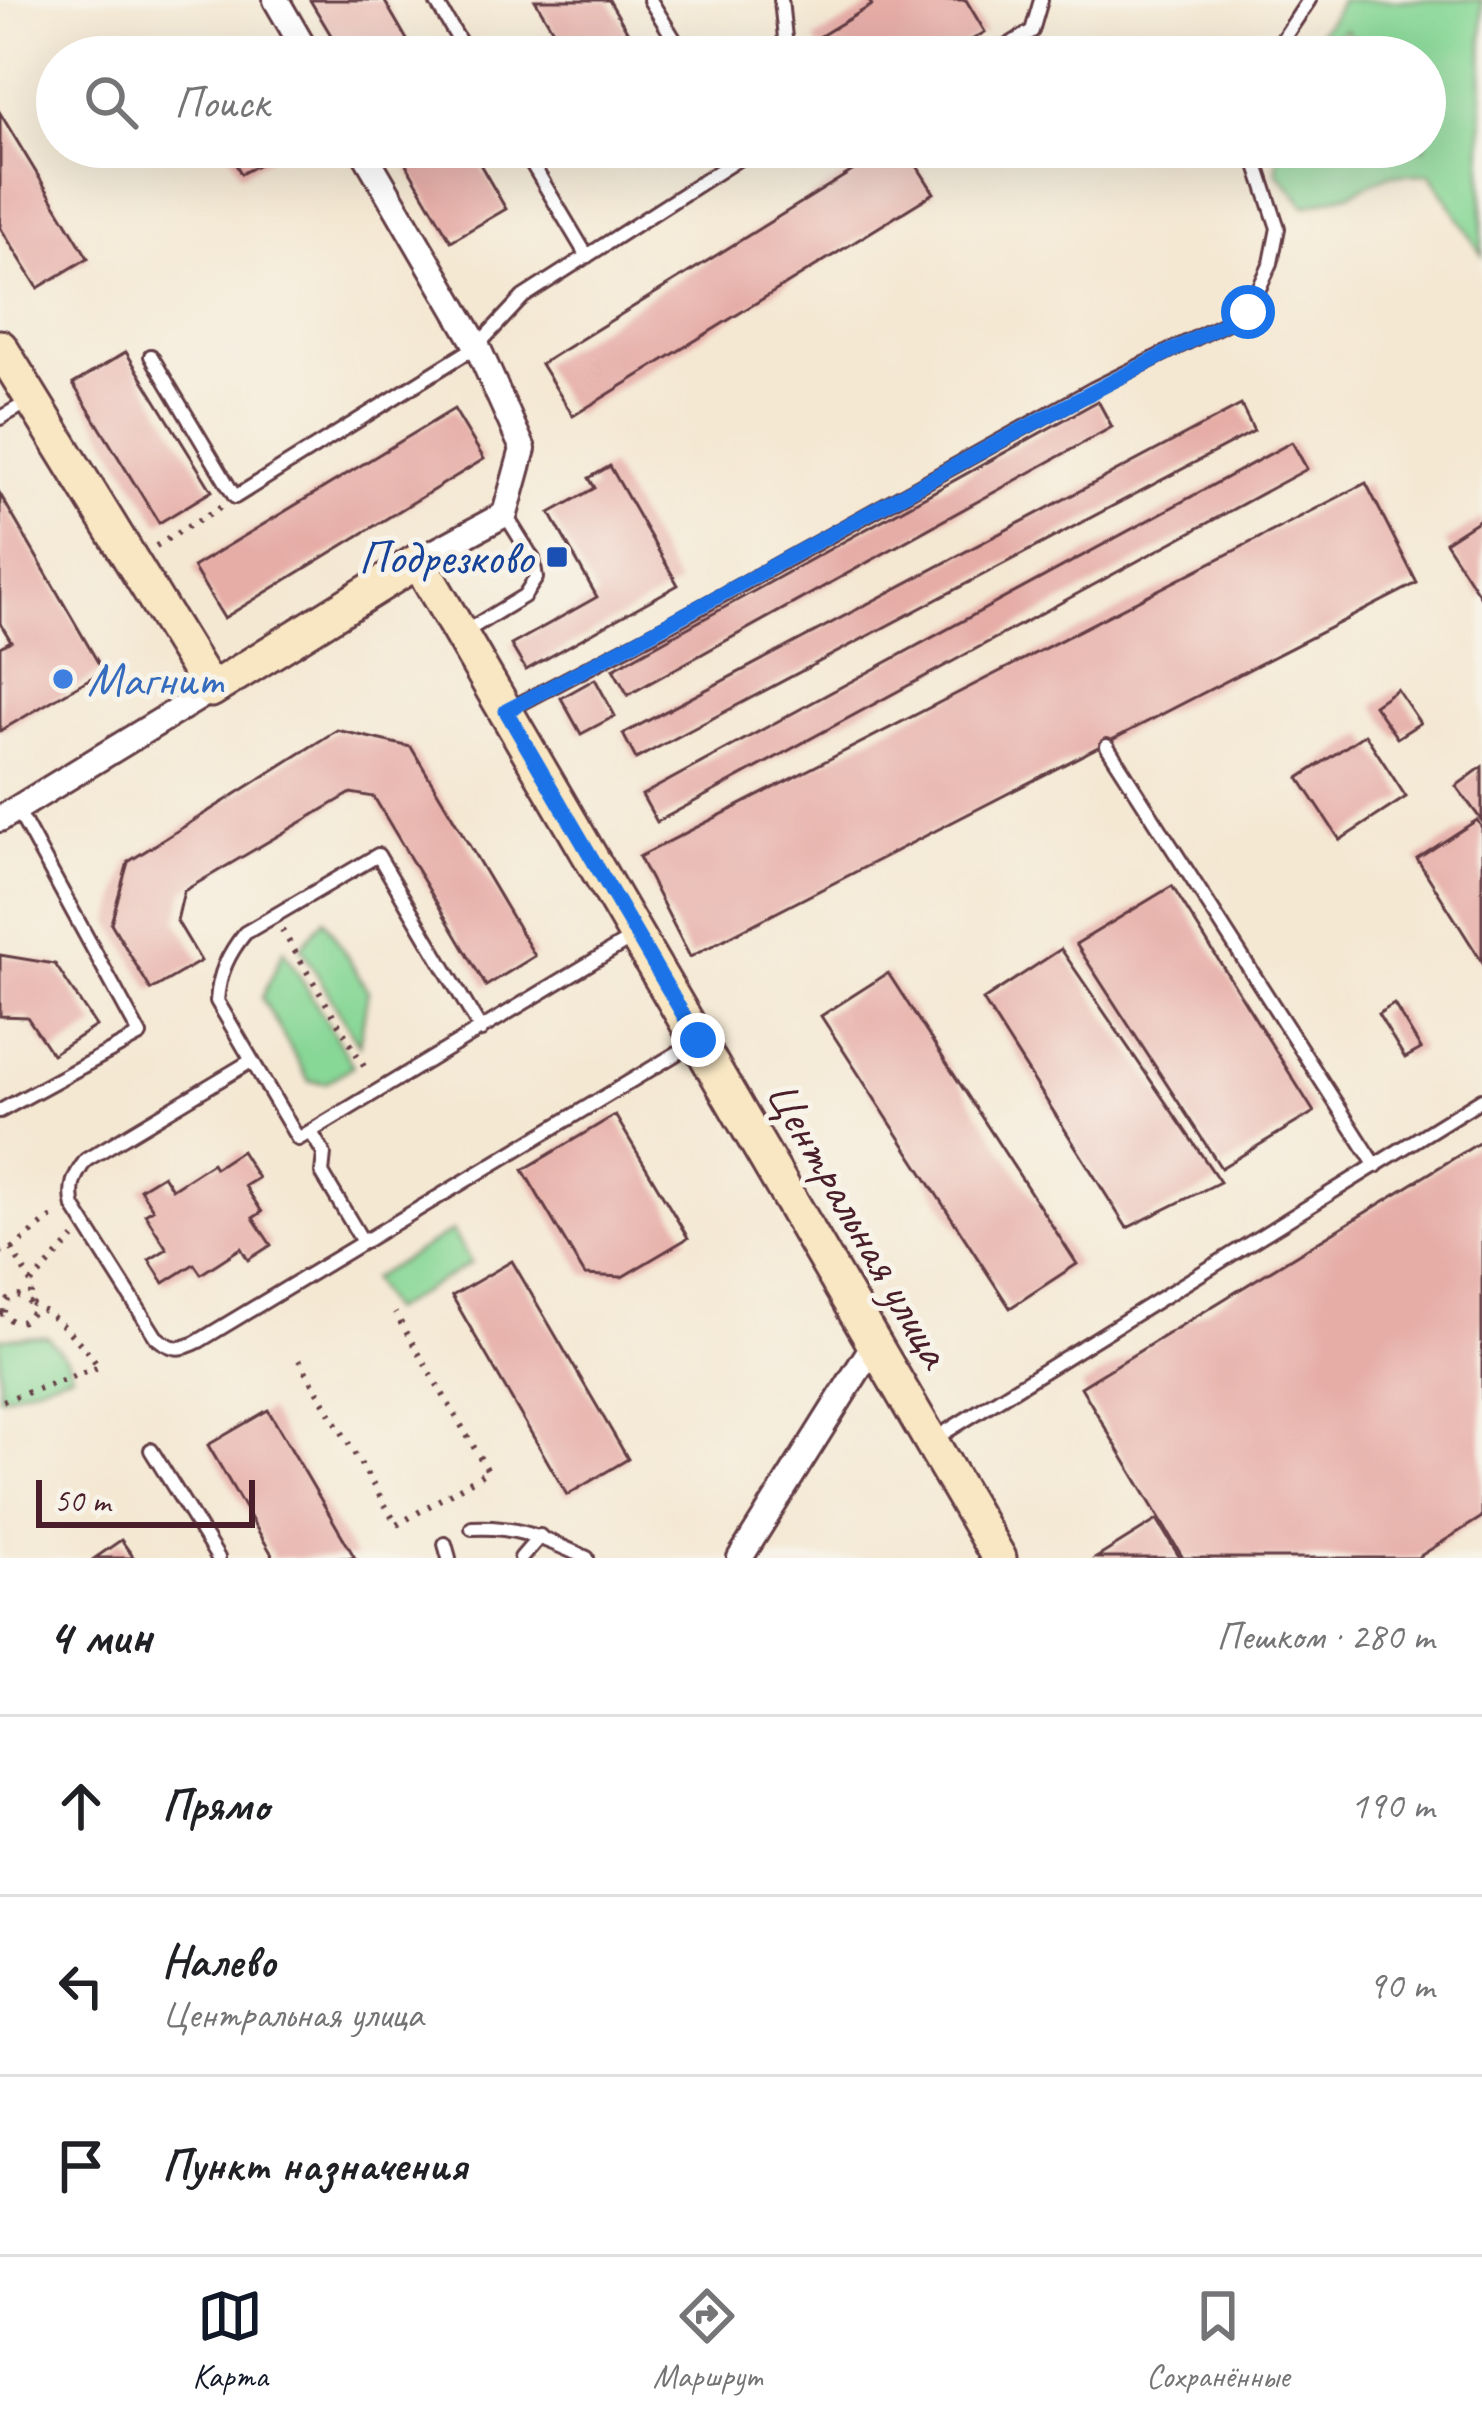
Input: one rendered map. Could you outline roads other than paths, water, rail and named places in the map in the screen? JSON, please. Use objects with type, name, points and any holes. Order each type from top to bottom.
[{"type":"street","points":[[276,0],[297,36]]},
{"type":"street","points":[[8,814],[418,562],[506,514],[523,449],[477,346],[373,168]]},
{"type":"street","points":[[1,349],[212,690]]},
{"type":"street","name":"Центральная улица","points":[[418,562],[999,1558]]},
{"type":"street","points":[[740,1558],[874,1344]]},
{"type":"lane","points":[[435,0],[456,36]]},
{"type":"lane","points":[[650,0],[672,36]]},
{"type":"lane","points":[[781,0],[785,36]]},
{"type":"lane","points":[[1024,36],[1032,31],[1041,0]]},
{"type":"lane","points":[[1285,36],[1309,0]]},
{"type":"lane","points":[[535,168],[587,256]]},
{"type":"lane","points":[[151,356],[235,497],[477,346],[523,297],[716,168]]},
{"type":"lane","points":[[506,711],[1094,389],[1248,312],[1271,263],[1279,228],[1258,168]]},
{"type":"lane","points":[[0,418],[32,400]]},
{"type":"lane","points":[[461,633],[524,596],[536,578],[533,559],[506,514]]},
{"type":"lane","points":[[1107,746],[1376,1166]]},
{"type":"lane","points":[[0,1111],[140,1035],[8,814]]},
{"type":"lane","points":[[481,1030],[378,855],[245,933],[232,949],[218,983],[217,1001],[298,1139],[481,1030],[636,935]]},
{"type":"lane","points":[[251,1061],[86,1160],[74,1176],[72,1201],[156,1337],[170,1348],[184,1350],[698,1040]]},
{"type":"lane","points":[[930,1442],[1482,1100]]},
{"type":"lane","points":[[311,1132],[324,1154],[322,1173],[363,1242]]},
{"type":"lane","points":[[151,1450],[218,1558]]},
{"type":"lane","points":[[472,1528],[507,1528],[540,1536],[587,1558]]},
{"type":"lane","points":[[521,1558],[540,1536]]},
{"type":"place","name":"Подрезково","points":[[557,557]]},
{"type":"place","name":"Магнит","points":[[63,679]]}]
